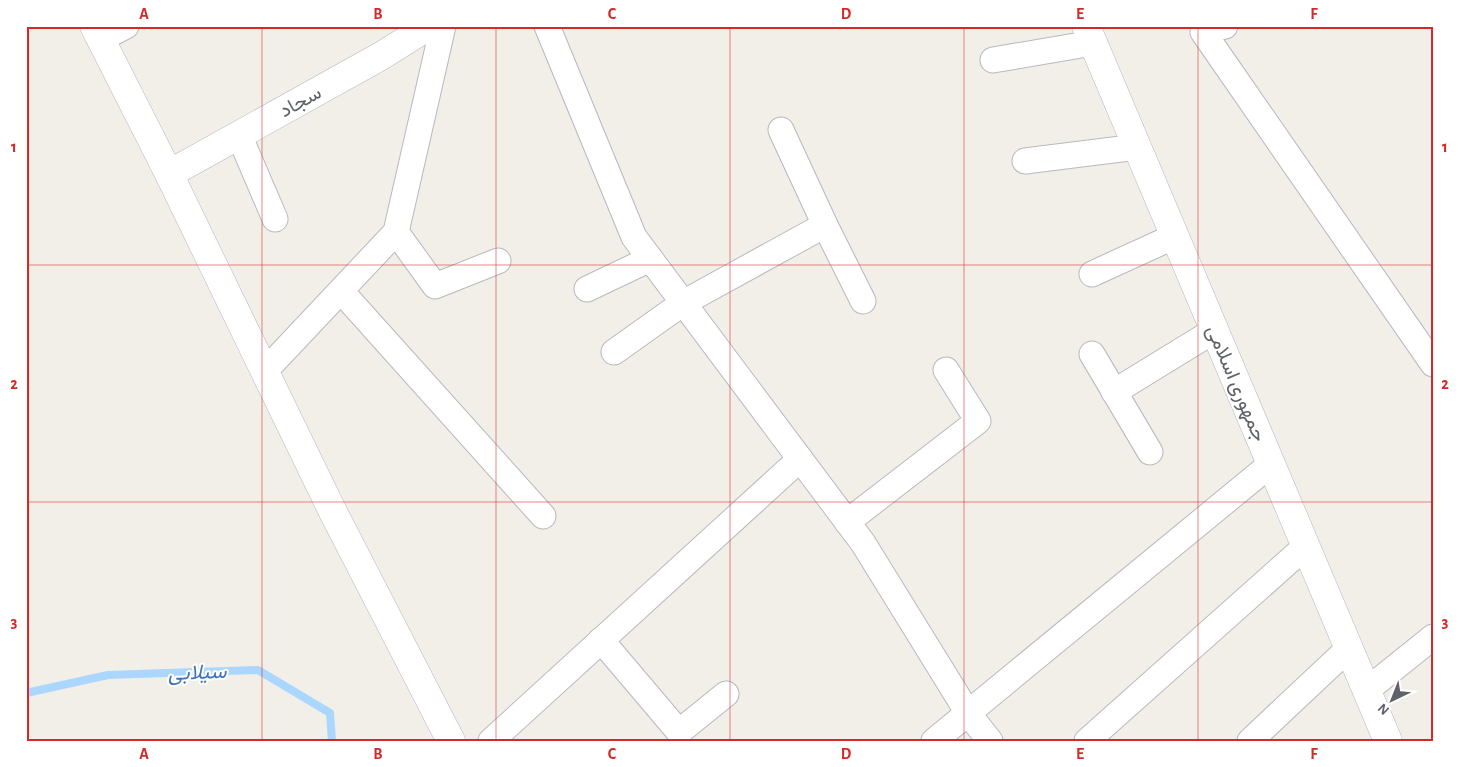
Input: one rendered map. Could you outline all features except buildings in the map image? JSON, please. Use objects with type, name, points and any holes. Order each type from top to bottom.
[{"type":"street","points":[[126,26],[97,33],[169,174],[332,510],[450,741]]},
{"type":"street","name":"سجاد","points":[[169,174],[381,56],[429,26]]},
{"type":"street","points":[[265,371],[396,232],[444,26]]},
{"type":"street","points":[[547,26],[634,237],[863,543],[968,713],[990,741]]},
{"type":"street","points":[[1210,28],[1433,364]]},
{"type":"street","points":[[993,60],[1090,35]]},
{"type":"street","name":"جمهوری اسلامی","points":[[1090,35],[1388,741]]},
{"type":"street","points":[[781,130],[824,225],[863,301]]},
{"type":"street","points":[[239,135],[275,219]]},
{"type":"street","points":[[1025,161],[1137,147]]},
{"type":"street","points":[[614,352],[683,303],[824,225]]},
{"type":"street","points":[[396,232],[435,286],[498,261]]},
{"type":"street","points":[[1092,274],[1175,236]]},
{"type":"street","points":[[587,289],[650,259]]},
{"type":"street","points":[[341,291],[544,516]]},
{"type":"street","points":[[1114,392],[1215,330]]},
{"type":"street","points":[[1092,354],[1150,452]]},
{"type":"street","points":[[847,522],[978,421],[946,370]]},
{"type":"street","points":[[491,741],[800,459]]},
{"type":"street","points":[[934,741],[1272,464]]},
{"type":"street","points":[[1088,741],[1306,546]]},
{"type":"street","points":[[1367,690],[1433,637]]},
{"type":"street","points":[[601,640],[679,732],[726,694]]},
{"type":"street","points":[[1250,741],[1349,648]]},
{"type":"waterway","name":"سیلابی","points":[[26,693],[108,675],[258,670],[330,713],[332,741]]}]
